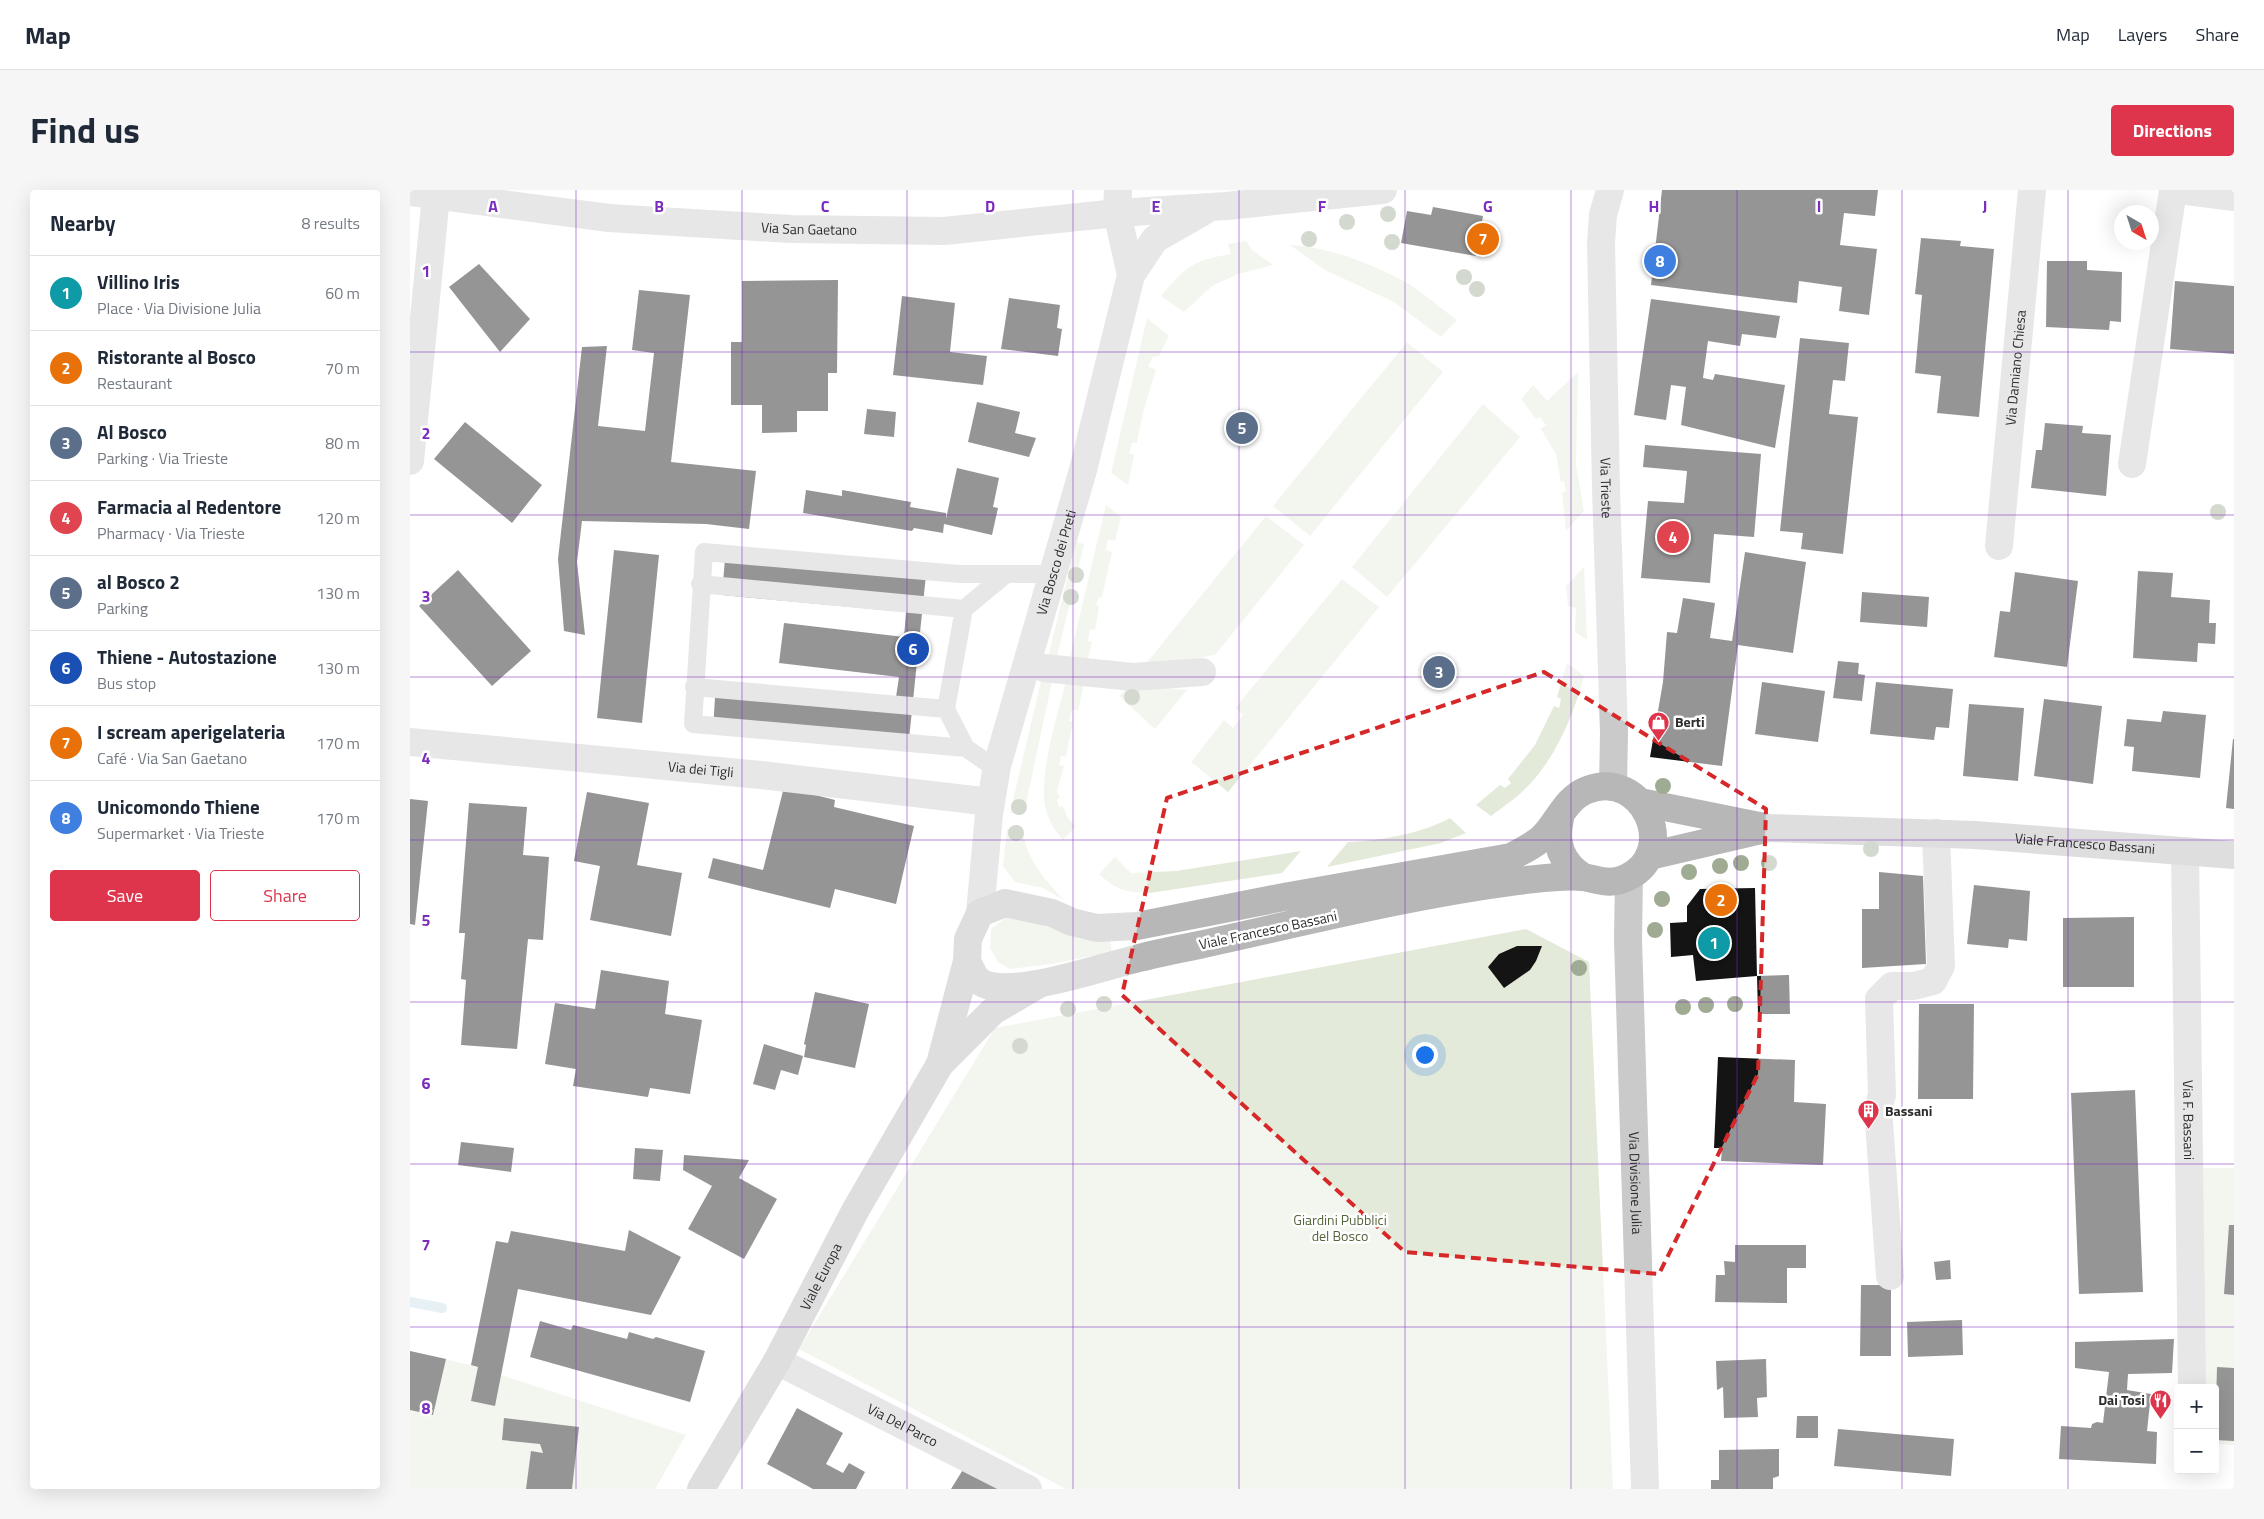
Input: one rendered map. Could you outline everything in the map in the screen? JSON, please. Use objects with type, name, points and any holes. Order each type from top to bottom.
[{"type":"street","name":"Via San Gaetano","points":[[423,194],[609,218],[791,230],[944,232],[1118,202],[1210,208],[1384,190]]},
{"type":"street","points":[[1590,190],[1607,202]]},
{"type":"street","name":"Via Damiano Chiesa","points":[[1999,546],[2032,190]]},
{"type":"street","points":[[2132,464],[2173,190]]},
{"type":"street","points":[[2179,190],[2234,197]]},
{"type":"street","points":[[410,461],[423,194]]},
{"type":"street","name":"Via Bosco dei Preti","points":[[980,913],[991,802],[997,766],[1083,470],[1131,275],[1118,202]]},
{"type":"street","name":"Via Trieste","points":[[1607,202],[1601,244],[1614,733],[1613,787]]},
{"type":"street","name":"Via San Gaetano","points":[[1131,275],[1155,239],[1210,208]]},
{"type":"street","points":[[1044,668],[1132,677],[1202,672]]},
{"type":"street","name":"Via dei Tigli","points":[[410,742],[761,775],[991,802]]},
{"type":"street","name":"Viale Francesco Bassani","points":[[1629,877],[1614,882],[1598,882],[1583,877],[1572,870],[1563,858],[1558,846],[1557,832],[1560,819],[1566,807],[1575,797],[1586,790],[1599,787],[1613,787],[1623,790],[1640,802],[1648,813],[1653,827],[1653,842],[1649,856],[1769,828]]},
{"type":"street","name":"Viale Francesco Bassani","points":[[1640,802],[1769,828],[1936,832],[2234,855]]},
{"type":"street","name":"Viale Francesco Bassani","points":[[980,913],[1005,903],[1052,913],[1072,922],[1097,928],[1137,926],[1284,897],[1511,858],[1541,840],[1560,819]]},
{"type":"street","points":[[1890,1276],[1878,1108],[1882,1096],[1879,1000],[1892,986],[1914,986],[1933,980],[1941,966],[1936,832]]},
{"type":"street","name":"Via F. Bassani","points":[[2185,851],[2192,1384]]},
{"type":"street","points":[[1629,877],[1644,864],[1649,856]]},
{"type":"street","name":"Viale Francesco Bassani","points":[[967,961],[974,977],[986,985],[1020,986],[1044,982],[1140,957],[1455,890],[1553,878],[1583,877]]},
{"type":"street","name":"Via Divisione Julia","points":[[1629,877],[1630,994],[1646,1489]]},
{"type":"street","name":"Viale Europa","points":[[940,1064],[967,961],[968,939],[980,913]]},
{"type":"street","name":"Viale Europa","points":[[701,1489],[778,1361],[855,1212],[940,1064],[993,1011],[1044,982]]},
{"type":"street","name":"Via Del Parco","points":[[778,1361],[1028,1489]]},
{"type":"lane","points":[[966,748],[693,724],[700,584],[704,552],[959,574],[1040,574],[1052,577]]},
{"type":"lane","points":[[997,766],[989,764],[966,748],[946,709],[964,610],[1005,575]]},
{"type":"lane","points":[[700,584],[964,610]]},
{"type":"lane","points":[[694,687],[946,709]]},
{"type":"highlighted area","points":[[1544,672],[1766,809],[1758,1074],[1659,1274],[1405,1252],[1122,995],[1167,798]]},
{"type":"green space","points":[[1246,241],[1252,250],[1273,265],[1238,274],[1212,286],[1184,312],[1161,296],[1191,266],[1207,259],[1231,254],[1228,244]]},
{"type":"green space","points":[[1290,245],[1305,246],[1335,253],[1380,269],[1413,287],[1457,320],[1441,337],[1394,302],[1325,270]]},
{"type":"green space","points":[[1147,318],[1169,336],[1159,356],[1153,357],[1148,366],[1156,370],[1143,412],[1137,443],[1132,443],[1129,453],[1134,455],[1128,485],[1111,473]]},
{"type":"green space","points":[[1407,342],[1443,372],[1310,536],[1273,506]]},
{"type":"green space","points":[[1578,372],[1576,465],[1584,511],[1566,531],[1562,493],[1566,491],[1564,481],[1561,482],[1556,454],[1541,429],[1546,425],[1540,417],[1536,419],[1521,399],[1533,385],[1547,401]]},
{"type":"green space","points":[[1483,404],[1520,437],[1387,597],[1352,567]]},
{"type":"green space","points":[[1106,505],[1121,517],[1115,541],[1108,539],[1106,550],[1112,552],[1102,597],[1099,597],[1096,605],[1099,606],[1095,630],[1090,629],[1088,641],[1092,642],[1087,664],[1068,665]]},
{"type":"green space","points":[[1266,516],[1304,545],[1215,655],[1144,666]]},
{"type":"green space","points":[[1076,542],[1084,544],[1055,665],[1047,662]]},
{"type":"green space","points":[[1584,567],[1587,640],[1575,632],[1576,608],[1568,606],[1566,586]]},
{"type":"green space","points":[[1342,579],[1379,607],[1228,792],[1191,762],[1224,720],[1233,728],[1243,715],[1235,708]]},
{"type":"green space","points":[[1567,663],[1584,676],[1562,737],[1554,752],[1535,778],[1520,794],[1491,816],[1476,805],[1500,785],[1505,788],[1511,783],[1508,779],[1535,745],[1554,706],[1559,708],[1561,699],[1557,697]]},
{"type":"green space","points":[[1042,677],[1053,677],[1024,813],[1010,813]]},
{"type":"green space","points":[[1066,681],[1084,683],[1078,711],[1072,709],[1069,721],[1073,722],[1066,756],[1061,756],[1059,765],[1064,766],[1057,791],[1060,798],[1057,800],[1059,807],[1063,806],[1067,817],[1076,826],[1063,840],[1054,829],[1048,816],[1044,793],[1050,744]]},
{"type":"green space","points":[[1130,685],[1187,690],[1155,729],[1119,696]]},
{"type":"green space","points":[[1450,818],[1466,833],[1441,843],[1327,867],[1348,842],[1373,840],[1414,832]]},
{"type":"green space","points":[[1023,828],[1027,849],[1037,867],[1064,900],[1043,888],[1015,882],[1003,866],[1007,829]]},
{"type":"green space","points":[[1301,851],[1282,873],[1150,893],[1122,890],[1099,874],[1115,857],[1131,873],[1176,871]]},
{"type":"green space","points":[[1009,915],[1028,915],[1045,926],[1081,939],[1110,939],[1112,952],[1051,964],[1010,969],[998,962],[990,948],[991,929]]},
{"type":"green space","name":"Giardini Pubblici del Bosco","points":[[1526,929],[1589,962],[1613,1489],[1066,1489],[799,1349],[995,1028]]},
{"type":"green space","points":[[2200,1168],[2234,1168],[2234,1445],[2219,1444],[2219,1384],[2200,1384]]},
{"type":"green space","points":[[410,1351],[470,1365],[686,1435],[655,1489],[410,1489]]},
{"type":"building","points":[[1662,190],[1878,190],[1875,216],[1844,213],[1840,245],[1877,249],[1869,315],[1839,311],[1842,287],[1799,281],[1797,303],[1651,285]]},
{"type":"building","points":[[1433,207],[1483,216],[1476,256],[1401,243],[1407,211],[1431,215]]},
{"type":"building","points":[[1921,238],[1961,241],[1960,246],[1994,249],[1979,417],[1937,413],[1941,376],[1915,373],[1922,295],[1915,294]]},
{"type":"building","points":[[2047,261],[2087,261],[2087,270],[2122,272],[2121,322],[2110,321],[2109,330],[2046,327]]},
{"type":"building","points":[[479,264],[530,319],[500,352],[449,287]]},
{"type":"building","points":[[838,280],[837,373],[828,373],[828,411],[797,411],[797,432],[762,433],[762,405],[731,405],[731,342],[742,342],[742,281]]},
{"type":"building","points":[[2175,281],[2234,286],[2234,354],[2170,349]]},
{"type":"building","points":[[639,290],[690,295],[671,462],[756,471],[749,529],[706,524],[582,521],[577,562],[585,635],[564,631],[558,559],[582,347],[607,346],[598,426],[645,431],[654,353],[632,350]]},
{"type":"building","points":[[902,296],[955,303],[950,352],[987,356],[983,385],[893,375]]},
{"type":"building","points":[[1009,298],[1060,305],[1057,328],[1062,329],[1058,356],[1001,349]]},
{"type":"building","points":[[1651,299],[1780,316],[1776,338],[1742,334],[1740,346],[1708,341],[1703,378],[1713,380],[1715,374],[1785,385],[1775,448],[1681,425],[1686,387],[1671,385],[1666,420],[1634,415]]},
{"type":"building","points":[[1800,338],[1849,343],[1845,381],[1833,380],[1829,414],[1858,417],[1843,554],[1801,549],[1803,533],[1780,531]]},
{"type":"building","points":[[977,402],[1020,412],[1015,433],[1036,438],[1029,457],[968,442]]},
{"type":"building","points":[[867,409],[896,412],[894,437],[864,434]]},
{"type":"building","points":[[465,422],[542,485],[512,523],[434,459]]},
{"type":"building","points":[[2045,423],[2083,426],[2082,433],[2111,435],[2106,496],[2031,488],[2036,450],[2042,450]]},
{"type":"building","points":[[1645,445],[1761,454],[1754,537],[1714,534],[1710,583],[1641,578],[1648,501],[1684,503],[1687,471],[1643,467]]},
{"type":"building","points":[[957,468],[999,478],[993,507],[998,508],[992,535],[944,524],[943,533],[914,528],[912,531],[803,513],[806,490],[842,496],[842,490],[911,502],[910,507],[946,513],[946,519]]},
{"type":"building","points":[[726,546],[927,565],[908,749],[713,729],[716,682],[896,697],[899,677],[779,663],[784,623],[904,637],[906,612],[722,595]]},
{"type":"building","points":[[614,550],[659,555],[642,723],[597,718]]},
{"type":"building","points":[[1745,552],[1806,562],[1793,653],[1738,645],[1722,766],[1650,757],[1663,682],[1667,632],[1677,633],[1683,598],[1715,603],[1710,638],[1732,641]]},
{"type":"building","points":[[458,570],[531,651],[492,686],[419,606]]},
{"type":"building","points":[[2138,571],[2173,573],[2171,597],[2210,600],[2209,623],[2216,623],[2215,644],[2198,643],[2197,662],[2133,658]]},
{"type":"building","points":[[2015,572],[2078,581],[2067,667],[1994,657],[2000,611],[2010,612]]},
{"type":"building","points":[[1862,592],[1929,597],[1927,627],[1860,622]]},
{"type":"building","points":[[1838,661],[1859,663],[1858,674],[1865,675],[1862,701],[1833,698]]},
{"type":"building","points":[[1762,682],[1825,691],[1818,742],[1755,734]]},
{"type":"building","points":[[1876,682],[1953,689],[1949,728],[1936,727],[1934,740],[1870,734]]},
{"type":"building","points":[[2044,699],[2102,706],[2093,784],[2034,776]]},
{"type":"building","points":[[1969,704],[2024,708],[2018,781],[1963,776]]},
{"type":"building","points":[[2163,711],[2206,715],[2200,778],[2132,771],[2134,747],[2124,746],[2127,719],[2161,722]]},
{"type":"building","points":[[2234,739],[2234,809],[2226,808]]},
{"type":"building","points":[[784,787],[835,800],[834,807],[914,826],[896,904],[835,889],[830,908],[708,878],[713,858],[763,870]]},
{"type":"building","points":[[587,792],[649,803],[637,865],[682,873],[671,936],[590,920],[600,866],[574,861]]},
{"type":"building","points":[[410,799],[428,801],[415,925],[410,924]]},
{"type":"building","points":[[469,803],[527,807],[523,855],[549,857],[543,940],[528,939],[517,1049],[461,1045],[466,980],[461,979],[465,933],[459,933]]},
{"type":"building","points":[[1879,872],[1923,876],[1926,964],[1862,968],[1862,909],[1879,909]]},
{"type":"building","points":[[1974,885],[2030,891],[2027,941],[2009,939],[2008,948],[1967,944]]},
{"type":"building","points":[[1755,888],[1757,976],[1696,981],[1693,955],[1671,957],[1670,923],[1687,922],[1687,906],[1700,889]]},
{"type":"building","points":[[2134,917],[2134,987],[2063,987],[2063,918]]},
{"type":"building","points":[[1517,946],[1542,946],[1530,970],[1504,988],[1488,967],[1499,954]]},
{"type":"building","points":[[601,970],[669,981],[665,1014],[702,1020],[690,1094],[650,1088],[648,1097],[573,1086],[576,1069],[545,1064],[555,1003],[595,1009]]},
{"type":"building","points":[[1789,975],[1790,1014],[1758,1014],[1757,976]]},
{"type":"building","points":[[815,992],[869,1004],[855,1068],[804,1057],[806,1045],[804,1044]]},
{"type":"building","points":[[1919,1004],[1974,1004],[1973,1099],[1918,1099]]},
{"type":"building","points":[[764,1044],[803,1056],[798,1075],[781,1070],[775,1090],[753,1084]]},
{"type":"building","points":[[1718,1057],[1795,1060],[1794,1102],[1826,1104],[1823,1165],[1721,1161],[1722,1148],[1714,1148]]},
{"type":"building","points":[[2135,1090],[2143,1292],[2079,1294],[2071,1093]]},
{"type":"building","points":[[461,1142],[514,1148],[511,1172],[458,1165]]},
{"type":"building","points":[[635,1148],[663,1150],[660,1181],[633,1179]]},
{"type":"building","points":[[684,1155],[749,1160],[739,1178],[777,1199],[744,1259],[688,1229],[712,1186],[683,1170]]},
{"type":"building","points":[[2229,1225],[2234,1225],[2234,1295],[2224,1294]]},
{"type":"building","points":[[629,1230],[681,1257],[651,1315],[518,1289],[495,1406],[471,1401],[478,1367],[471,1365],[496,1241],[508,1243],[511,1231],[625,1251]]},
{"type":"building","points":[[1735,1245],[1806,1245],[1806,1268],[1787,1268],[1787,1303],[1715,1302],[1716,1275],[1725,1275],[1724,1261],[1735,1262]]},
{"type":"building","points":[[1950,1260],[1951,1279],[1936,1280],[1934,1262]]},
{"type":"building","points":[[1861,1285],[1891,1285],[1891,1356],[1860,1356]]},
{"type":"building","points":[[1962,1320],[1963,1355],[1908,1357],[1907,1322]]},
{"type":"building","points":[[540,1321],[571,1330],[573,1325],[627,1339],[629,1332],[653,1339],[656,1337],[705,1351],[690,1402],[530,1357]]},
{"type":"building","points":[[2174,1339],[2172,1373],[2128,1374],[2127,1390],[2151,1394],[2147,1431],[2157,1432],[2156,1464],[2059,1459],[2061,1426],[2091,1428],[2092,1424],[2097,1422],[2103,1423],[2109,1372],[2075,1368],[2075,1342]]},
{"type":"building","points":[[410,1351],[446,1359],[433,1415],[410,1410]]},
{"type":"building","points":[[1766,1359],[1767,1397],[1757,1398],[1758,1417],[1724,1418],[1723,1387],[1717,1390],[1716,1361]]},
{"type":"building","points":[[2217,1367],[2234,1368],[2234,1441],[2219,1440],[2219,1384],[2217,1384]]},
{"type":"building","points":[[797,1408],[843,1433],[826,1464],[843,1473],[849,1463],[865,1472],[856,1489],[813,1489],[767,1464]]},
{"type":"building","points":[[1797,1416],[1818,1416],[1818,1438],[1796,1438]]},
{"type":"building","points":[[504,1418],[579,1427],[572,1489],[526,1489],[531,1451],[543,1453],[540,1444],[502,1440]]},
{"type":"building","points":[[1838,1429],[1954,1439],[1951,1476],[1834,1466]]},
{"type":"building","points":[[1779,1449],[1779,1476],[1773,1478],[1773,1489],[1711,1489],[1711,1480],[1719,1480],[1719,1450]]},
{"type":"building","points":[[964,1468],[1000,1489],[951,1489]]},
{"type":"waterway","points":[[410,1302],[442,1308]]},
{"type":"place","name":"I scream aperigelateria","points":[[1483,239]]},
{"type":"place","name":"Unicomondo Thiene","points":[[1660,261]]},
{"type":"place","name":"al Bosco 2","points":[[1242,428]]},
{"type":"place","name":"Farmacia al Redentore","points":[[1673,537]]},
{"type":"place","name":"Thiene - Autostazione","points":[[913,649]]},
{"type":"place","name":"Al Bosco","points":[[1439,672]]},
{"type":"place","name":"Berti","points":[[1659,741]]},
{"type":"place","name":"Ristorante al Bosco","points":[[1721,900]]},
{"type":"place","name":"Villino Iris","points":[[1714,943]]},
{"type":"place","name":"Bassani","points":[[1869,1130]]},
{"type":"place","name":"Dai Tosi","points":[[2161,1419]]}]
